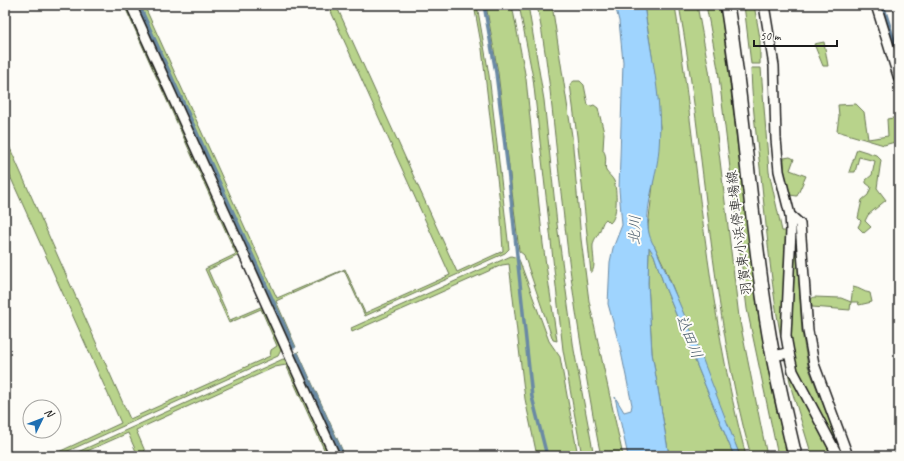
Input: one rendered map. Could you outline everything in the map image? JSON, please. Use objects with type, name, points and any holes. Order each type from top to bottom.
[{"type":"main road","name":"羽賀東小浜停車場線","points":[[727,5],[772,356],[795,456]]},
{"type":"street","points":[[130,5],[335,456]]},
{"type":"street","points":[[764,5],[774,66],[776,140],[779,171],[790,215],[791,230],[786,336],[793,371],[838,456]]},
{"type":"street","points":[[876,5],[899,79]]},
{"type":"street","points":[[790,215],[800,224],[808,331],[814,364],[848,456]]},
{"type":"street","points":[[772,356],[789,353]]},
{"type":"green space","points":[[124,5],[127,5],[239,255],[208,270],[230,320],[263,306],[282,348],[278,356],[57,456],[50,456],[121,423],[5,165],[5,137],[130,419],[270,356],[271,350],[277,346],[261,309],[229,323],[205,269],[236,254]]},
{"type":"green space","points":[[136,5],[144,5],[277,298],[345,269],[365,313],[450,275],[328,5],[336,5],[457,272],[503,251],[500,203],[482,49],[474,5],[477,5],[489,75],[509,249],[505,253],[365,316],[344,270],[276,301],[296,347],[291,347]]},
{"type":"green space","points":[[486,5],[512,5],[526,79],[543,244],[557,341],[553,340],[524,255],[519,251],[498,73]]},
{"type":"green space","points":[[519,5],[528,5],[544,100],[557,224],[574,350],[594,456],[582,456],[563,350],[533,78]]},
{"type":"green space","points":[[537,5],[552,5],[572,136],[581,239],[589,301],[623,456],[601,456],[598,442],[583,358],[567,246],[549,84]]},
{"type":"green space","points":[[644,5],[675,5],[712,288],[733,401],[746,456],[740,456],[665,268],[655,247],[649,239],[648,226],[660,127]]},
{"type":"green space","points":[[679,5],[697,5],[709,70],[739,317],[767,456],[751,456],[737,401],[726,345],[717,288],[696,118]]},
{"type":"green space","points":[[706,5],[720,5],[721,10],[758,314],[774,399],[788,456],[778,456],[747,309],[718,69]]},
{"type":"green space","points":[[744,5],[754,5],[760,38],[760,64],[751,64]]},
{"type":"green space","points":[[824,42],[828,66],[823,66],[814,44]]},
{"type":"green space","points":[[751,68],[761,68],[769,172],[782,231],[787,231],[781,338],[775,303],[761,180],[754,116]]},
{"type":"green space","points":[[574,81],[580,81],[584,85],[588,105],[594,105],[598,108],[604,133],[603,150],[605,155],[606,171],[614,181],[616,191],[616,209],[613,220],[610,223],[606,219],[605,220],[595,239],[593,248],[594,267],[591,273],[577,136],[570,84]]},
{"type":"green space","points":[[856,104],[864,112],[868,139],[888,136],[887,119],[899,117],[899,141],[884,145],[837,131],[839,116],[838,105]]},
{"type":"green space","points":[[857,149],[876,155],[881,160],[877,188],[886,200],[868,215],[865,221],[871,227],[864,233],[858,227],[861,221],[858,218],[862,200],[868,195],[871,187],[866,183],[866,180],[872,175],[875,161],[859,157],[855,172],[849,172]]},
{"type":"green space","points":[[790,157],[794,159],[790,170],[806,176],[797,196],[790,195],[784,171],[784,158]]},
{"type":"green space","points":[[796,232],[802,332],[808,366],[843,456],[797,368],[791,338]]},
{"type":"green space","points":[[649,246],[654,255],[664,285],[734,456],[669,456],[652,353],[648,283]]},
{"type":"green space","points":[[511,256],[518,258],[520,262],[549,341],[560,357],[578,456],[537,456],[525,399],[509,264],[502,265],[352,332],[351,328]]},
{"type":"green space","points":[[853,287],[870,293],[872,302],[859,305],[858,302],[851,302]]},
{"type":"green space","points":[[814,297],[841,298],[851,302],[850,310],[812,307],[811,299]]},
{"type":"green space","points":[[299,351],[298,352],[345,456],[339,456],[294,355]]},
{"type":"green space","points":[[283,359],[288,361],[331,456],[327,456],[286,365],[275,367],[136,430],[147,456],[138,456],[128,433],[76,456],[69,456]]},
{"type":"green space","points":[[788,372],[832,456],[812,456],[792,391]]},
{"type":"water","points":[[615,5],[644,5],[654,66],[660,129],[656,170],[648,209],[648,229],[696,342],[740,456],[734,456],[664,285],[654,255],[649,247],[648,283],[652,353],[669,456],[628,456],[615,397],[624,412],[631,410],[632,405],[620,347],[608,304],[610,262],[613,248],[622,225],[619,189],[623,62],[619,21]]},
{"type":"waterway","points":[[139,5],[294,347]]},
{"type":"waterway","points":[[484,5],[496,73],[508,170],[532,397],[547,456]]},
{"type":"waterway","points":[[883,5],[899,56]]},
{"type":"waterway","points":[[297,354],[343,456]]},
{"type":"water label","name":"北川","points":[[635,230]]},
{"type":"water label","name":"込田川","points":[[689,337]]}]
